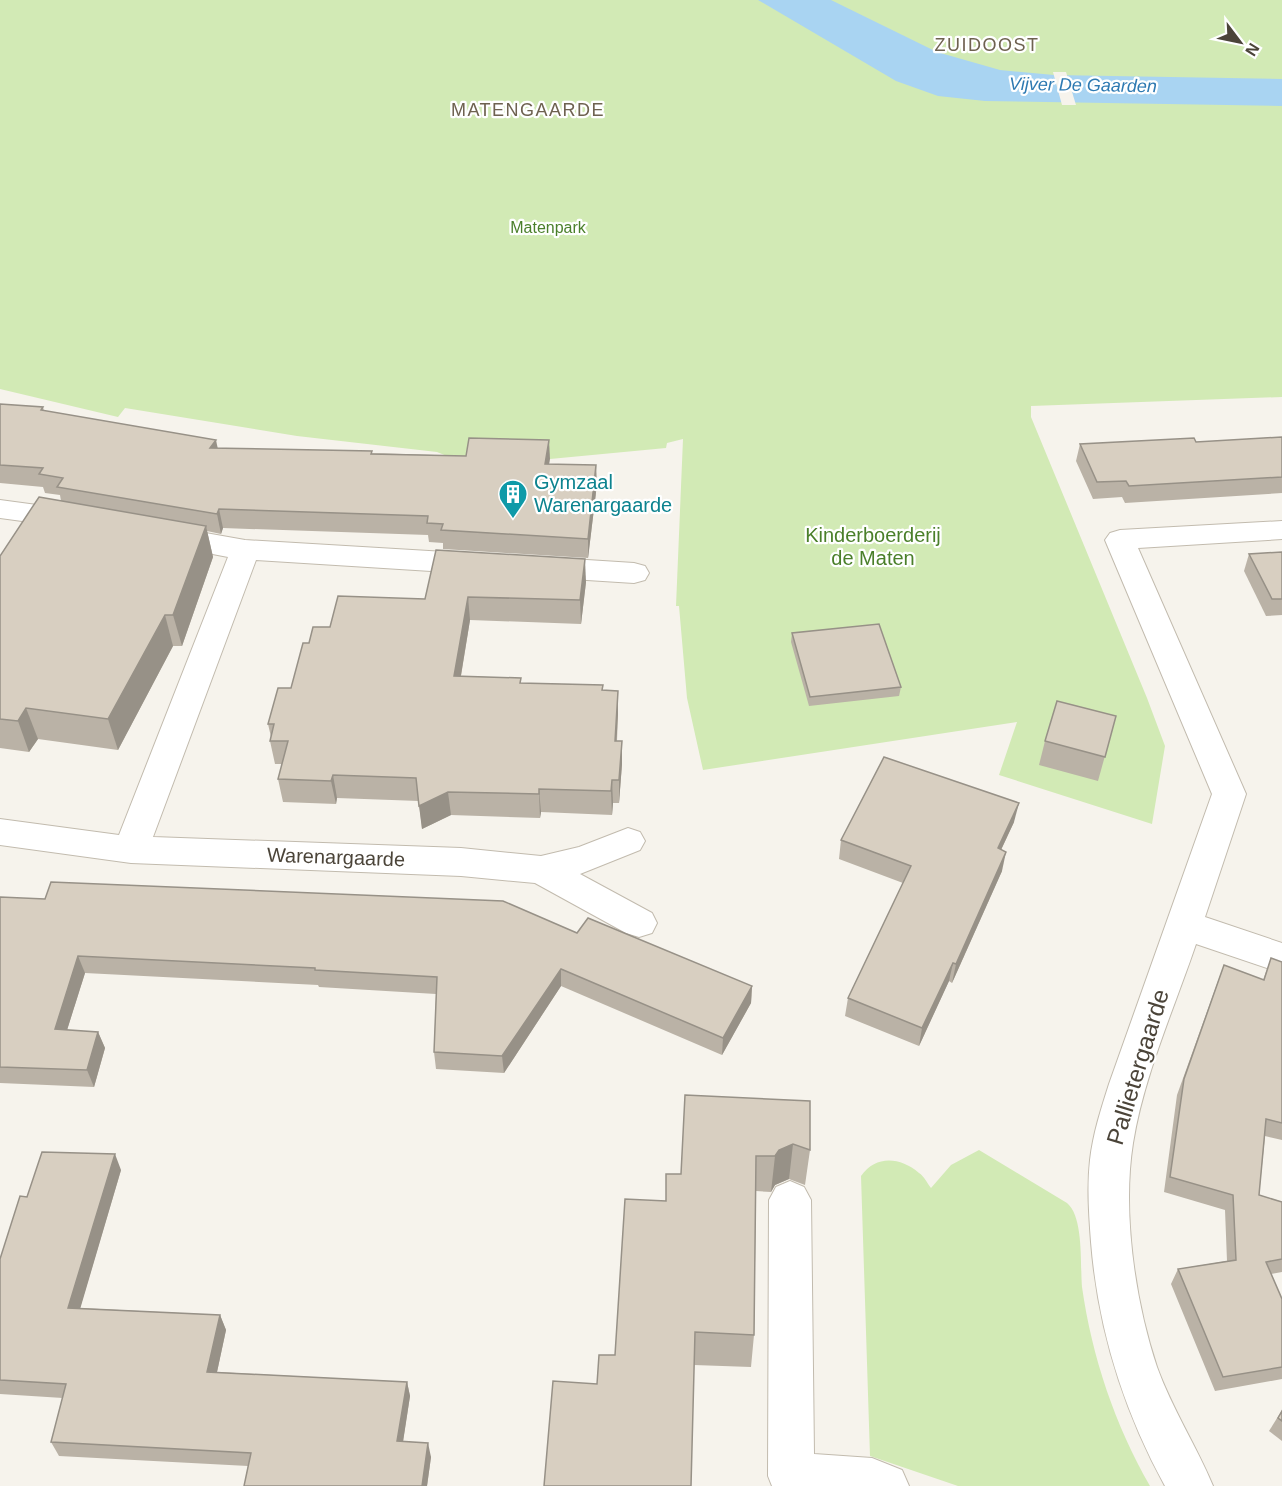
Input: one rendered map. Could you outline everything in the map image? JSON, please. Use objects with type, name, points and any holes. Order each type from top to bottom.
[{"type":"street","points":[[0,509],[102,524]]},
{"type":"street","points":[[13,542],[33,513]]},
{"type":"street","points":[[135,530],[245,550],[634,573]]},
{"type":"street","name":"Pallietergaarde","points":[[1190,1486],[1164,1440],[1130,1355],[1119,1309],[1113,1264],[1109,1200],[1110,1161],[1122,1103],[1229,794],[1120,540],[1282,530]]},
{"type":"street","points":[[131,850],[245,550]]},
{"type":"street","name":"Warenargaarde","points":[[0,832],[131,850],[461,862],[541,870],[586,859],[628,841]]},
{"type":"street","name":"Warenargaarde","points":[[541,870],[639,923]]},
{"type":"street","points":[[1184,925],[1282,958]]},
{"type":"street","points":[[790,1200],[791,1481],[872,1481],[886,1486]]},
{"type":"green space","name":"Matenpark","points":[[0,0],[1282,0],[1282,397],[1031,406],[1031,417],[1165,746],[1152,824],[999,775],[1017,722],[703,770],[687,698],[679,606],[676,606],[683,439],[667,443],[666,448],[550,459],[447,456],[437,452],[297,436],[125,408],[118,417],[0,389]]},
{"type":"green space","points":[[979,1150],[1067,1203],[1072,1210],[1079,1230],[1082,1287],[1086,1313],[1099,1365],[1126,1439],[1150,1486],[958,1486],[870,1456],[861,1176],[874,1164],[896,1161],[921,1174],[931,1188],[951,1165]]},
{"type":"water","name":"Vijver De Gaarden","points":[[758,0],[831,0],[937,52],[1000,70],[1054,75],[1282,79],[1282,106],[985,101],[938,96],[896,81]]},
{"type":"pier","points":[[1053,72],[1066,72],[1076,105],[1062,105]]},
{"type":"building","points":[[0,404],[43,407],[41,410],[216,440],[210,448],[372,451],[371,454],[466,456],[469,438],[549,440],[545,464],[596,465],[588,539],[441,530],[443,524],[427,523],[428,516],[219,509],[217,514],[57,487],[63,478],[39,474],[43,468],[0,465]]},
{"type":"building","points":[[1282,437],[1282,477],[1129,486],[1126,481],[1097,482],[1080,444],[1194,438],[1196,442]]},
{"type":"building","points":[[39,497],[206,526],[173,615],[165,615],[108,719],[26,708],[18,721],[0,719],[0,556]]},
{"type":"building","points":[[436,550],[585,559],[580,600],[468,597],[454,676],[521,678],[520,683],[603,685],[602,690],[618,691],[615,741],[622,741],[619,780],[612,780],[611,791],[539,789],[539,794],[448,792],[419,806],[416,778],[333,775],[331,781],[278,779],[288,741],[270,741],[274,724],[268,724],[278,688],[291,688],[303,643],[309,643],[313,627],[330,627],[338,596],[425,599]]},
{"type":"building","points":[[1282,552],[1282,599],[1272,599],[1249,554]]},
{"type":"building","points":[[879,624],[901,687],[810,697],[792,633]]},
{"type":"building","points":[[1057,701],[1116,716],[1105,757],[1045,741]]},
{"type":"building","points":[[884,757],[1019,803],[998,848],[1006,852],[956,964],[953,963],[922,1028],[848,998],[911,866],[841,840]]},
{"type":"building","points":[[51,882],[503,901],[577,933],[588,918],[752,986],[723,1038],[561,969],[502,1056],[434,1052],[437,977],[315,970],[315,968],[78,956],[55,1029],[98,1032],[87,1070],[0,1067],[0,897],[45,899]]},
{"type":"building","points":[[1271,958],[1282,962],[1282,1123],[1266,1119],[1259,1195],[1282,1202],[1282,1259],[1266,1262],[1282,1299],[1282,1367],[1223,1377],[1178,1269],[1236,1260],[1233,1195],[1170,1177],[1184,1079],[1224,965],[1264,980]]},
{"type":"building","points":[[685,1095],[810,1101],[810,1150],[793,1144],[779,1150],[775,1156],[756,1156],[754,1335],[695,1332],[691,1486],[544,1486],[553,1381],[597,1384],[599,1355],[615,1355],[625,1199],[666,1201],[666,1174],[681,1174]]},
{"type":"building","points":[[42,1152],[115,1154],[68,1308],[220,1315],[207,1372],[407,1382],[397,1441],[428,1443],[422,1486],[244,1486],[251,1453],[51,1442],[66,1384],[0,1380],[0,1259],[20,1196],[27,1197]]},
{"type":"place","name":"Gymzaal Warenargaarde","points":[[513,520]]},
{"type":"district","name":"ZUIDOOST","points":[[987,45]]},
{"type":"district","name":"MATENGAARDE","points":[[528,110]]},
{"type":"park label","name":"Kinderboerderij de Maten","points":[[873,546]]}]
